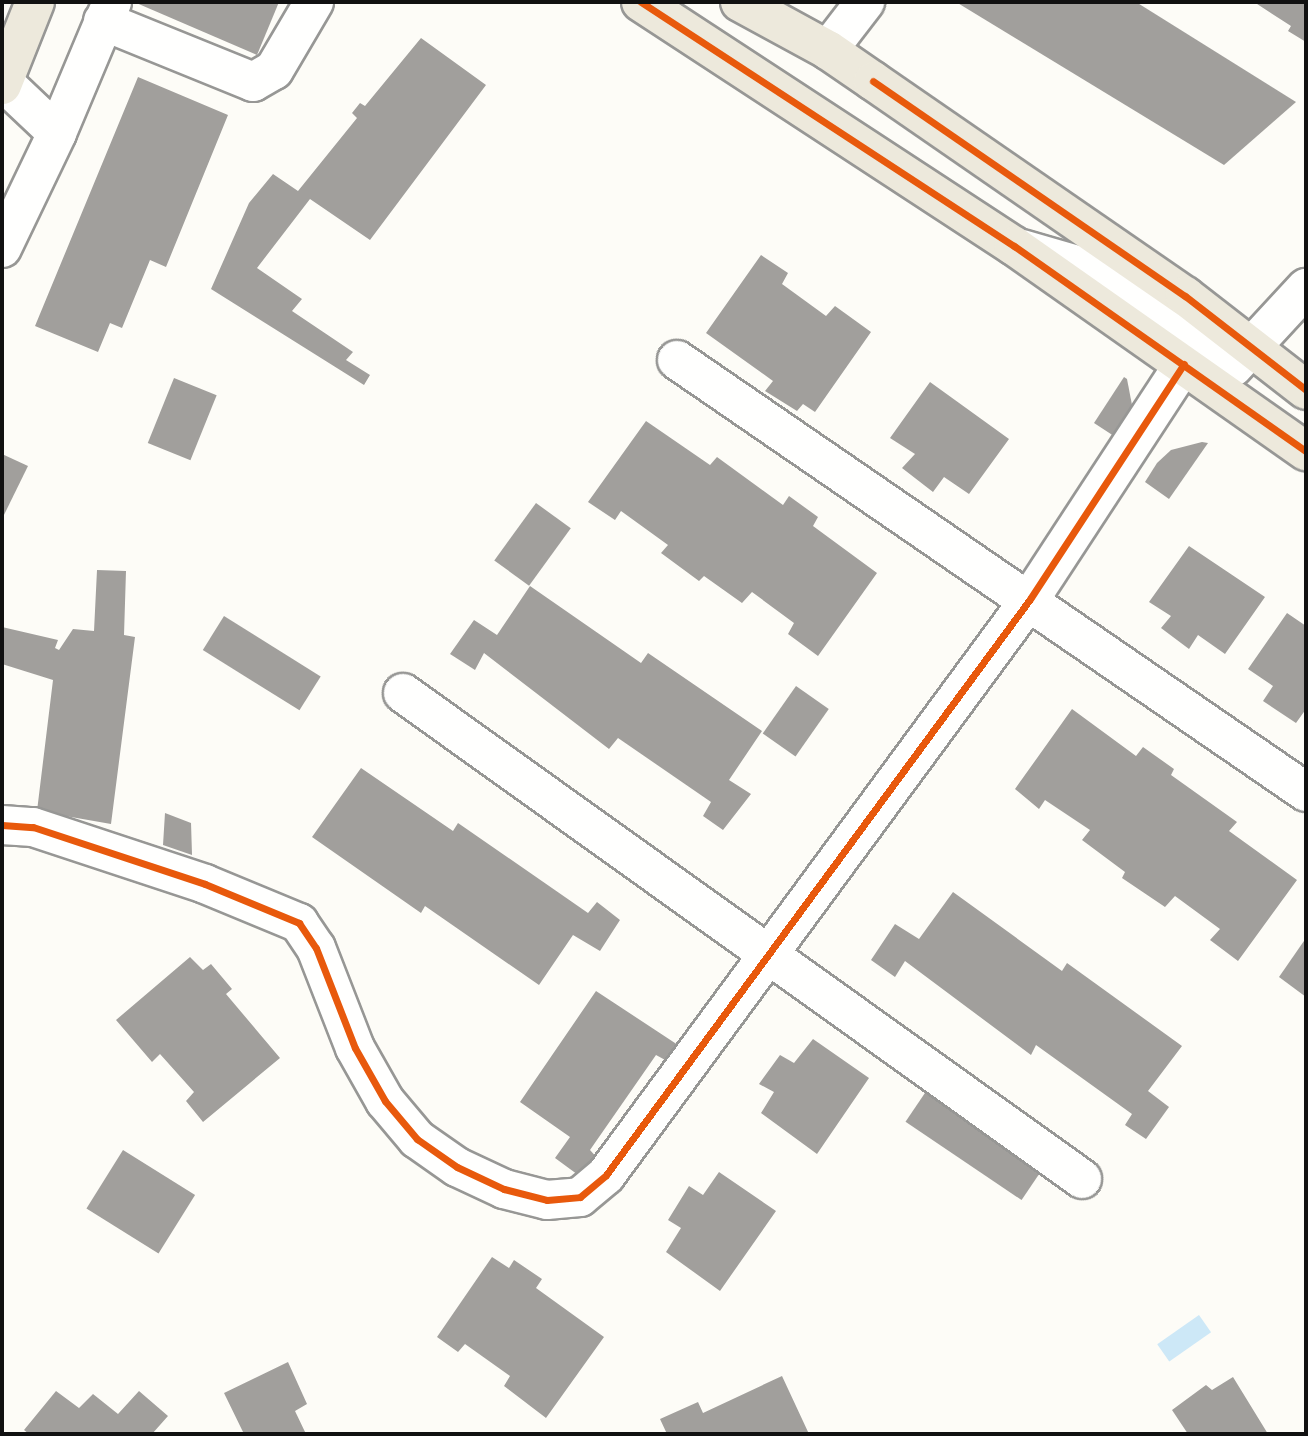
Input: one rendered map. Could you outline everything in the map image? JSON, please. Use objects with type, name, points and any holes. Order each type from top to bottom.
[{"type":"main road","points":[[2,84],[35,2]]},
{"type":"main road","points":[[641,2],[1014,246],[1306,451]]},
{"type":"main road","points":[[740,2],[828,50],[1174,288],[1306,390]]},
{"type":"street","points":[[2,248],[57,133],[108,12],[253,82],[274,70],[314,2]]},
{"type":"street","points":[[828,50],[865,2]]},
{"type":"street","points":[[2,84],[57,133]]},
{"type":"street","points":[[1014,246],[1081,266],[1169,329],[1233,367],[1306,288]]},
{"type":"street","points":[[677,360],[1030,599],[1306,792]]},
{"type":"street","points":[[2,825],[33,827],[205,884],[299,923],[316,948],[355,1048],[385,1101],[417,1139],[457,1167],[492,1184],[547,1200],[580,1197],[606,1175],[768,951],[1030,599],[1184,364]]},
{"type":"street","points":[[403,693],[768,951],[1082,1178]]},
{"type":"water","points":[[1199,1315],[1211,1332],[1169,1361],[1157,1344]]},
{"type":"building","points":[[134,2],[279,2],[257,55]]},
{"type":"building","points":[[956,2],[1136,2],[1296,102],[1224,165]]},
{"type":"building","points":[[1254,2],[1306,2],[1306,42],[1288,31],[1291,26]]},
{"type":"building","points":[[421,38],[486,85],[370,240],[310,199],[257,268],[302,299],[292,311],[353,352],[346,360],[370,375],[364,385],[211,289],[249,203],[273,174],[298,191],[357,118],[352,113],[360,103],[365,106]]},
{"type":"building","points":[[138,77],[228,115],[166,267],[150,260],[122,328],[110,323],[98,352],[35,326]]},
{"type":"building","points":[[761,255],[788,273],[782,284],[826,316],[835,306],[871,332],[815,412],[803,404],[797,411],[765,391],[773,381],[706,333]]},
{"type":"building","points":[[1124,377],[1127,379],[1132,405],[1120,440],[1094,423]]},
{"type":"building","points":[[174,378],[217,395],[190,460],[148,443]]},
{"type":"building","points":[[930,382],[1009,439],[969,494],[944,477],[933,492],[902,468],[915,454],[890,438]]},
{"type":"building","points":[[646,421],[710,465],[717,457],[783,505],[789,496],[818,517],[813,526],[877,573],[818,656],[788,634],[794,623],[752,592],[742,603],[704,576],[699,581],[661,553],[668,545],[621,511],[615,520],[588,502]]},
{"type":"building","points":[[1208,443],[1169,499],[1145,482],[1157,463],[1171,450]]},
{"type":"building","points":[[2,454],[28,466],[2,519]]},
{"type":"building","points":[[536,503],[571,528],[529,586],[494,560]]},
{"type":"building","points":[[1189,546],[1265,597],[1225,654],[1198,635],[1189,649],[1161,628],[1171,616],[1149,602]]},
{"type":"building","points":[[97,570],[126,571],[124,635],[135,637],[111,824],[37,811],[53,680],[2,664],[2,627],[58,640],[55,648],[59,650],[73,629],[94,631]]},
{"type":"building","points":[[530,586],[641,663],[648,653],[762,731],[729,780],[751,794],[723,830],[703,816],[711,802],[618,738],[609,749],[484,653],[475,670],[450,654],[474,620],[497,635]]},
{"type":"building","points":[[1287,613],[1306,626],[1306,709],[1296,723],[1263,701],[1273,686],[1248,669]]},
{"type":"building","points":[[224,616],[321,676],[299,710],[203,650]]},
{"type":"building","points":[[796,686],[829,709],[795,756],[763,734]]},
{"type":"building","points":[[1072,709],[1136,756],[1143,747],[1174,769],[1171,775],[1237,822],[1229,831],[1297,880],[1238,961],[1210,940],[1220,929],[1175,896],[1165,907],[1122,878],[1125,872],[1082,840],[1090,830],[1045,800],[1039,809],[1015,789]]},
{"type":"building","points":[[361,768],[453,831],[458,823],[588,913],[597,902],[620,920],[600,951],[573,935],[539,985],[425,906],[421,913],[312,837]]},
{"type":"building","points":[[165,813],[191,823],[192,855],[163,845]]},
{"type":"building","points":[[953,892],[1062,971],[1067,963],[1182,1046],[1148,1091],[1169,1107],[1146,1139],[1125,1125],[1132,1114],[1036,1045],[1031,1055],[905,961],[895,977],[871,960],[895,924],[919,939]]},
{"type":"building","points":[[1306,938],[1306,997],[1279,977]]},
{"type":"building","points":[[190,957],[203,970],[211,964],[232,989],[226,994],[280,1058],[203,1122],[186,1101],[194,1092],[160,1054],[152,1062],[116,1020]]},
{"type":"building","points":[[596,991],[678,1045],[667,1061],[656,1055],[590,1150],[599,1160],[585,1180],[555,1158],[570,1137],[520,1102]]},
{"type":"building","points":[[813,1039],[869,1078],[817,1154],[761,1113],[774,1092],[759,1084],[780,1055],[794,1063]]},
{"type":"building","points":[[929,1087],[1045,1165],[1022,1200],[906,1122]]},
{"type":"building","points":[[123,1150],[195,1195],[159,1254],[86,1209]]},
{"type":"building","points":[[719,1172],[776,1211],[720,1291],[666,1252],[681,1228],[668,1220],[689,1186],[703,1195]]},
{"type":"building","points":[[492,1257],[509,1268],[514,1260],[542,1279],[536,1288],[604,1337],[546,1418],[504,1386],[510,1376],[465,1344],[458,1352],[437,1337]]},
{"type":"building","points":[[288,1362],[307,1404],[295,1411],[306,1434],[244,1434],[224,1393]]},
{"type":"building","points":[[782,1376],[809,1434],[667,1434],[660,1419],[698,1402],[703,1413]]},
{"type":"building","points":[[1233,1377],[1268,1434],[1188,1434],[1172,1410],[1206,1385],[1212,1390]]},
{"type":"building","points":[[56,1391],[79,1408],[93,1394],[118,1414],[139,1391],[168,1416],[152,1434],[29,1434],[24,1430]]},
{"type":"cycle path","points":[[641,2],[1014,246],[1306,451]]},
{"type":"cycle path","points":[[873,81],[1185,296],[1306,390]]},
{"type":"cycle path","points":[[2,825],[33,827],[205,884],[299,923],[316,948],[355,1048],[385,1101],[417,1139],[457,1167],[504,1189],[547,1200],[580,1197],[606,1175],[1030,599],[1184,364]]}]
